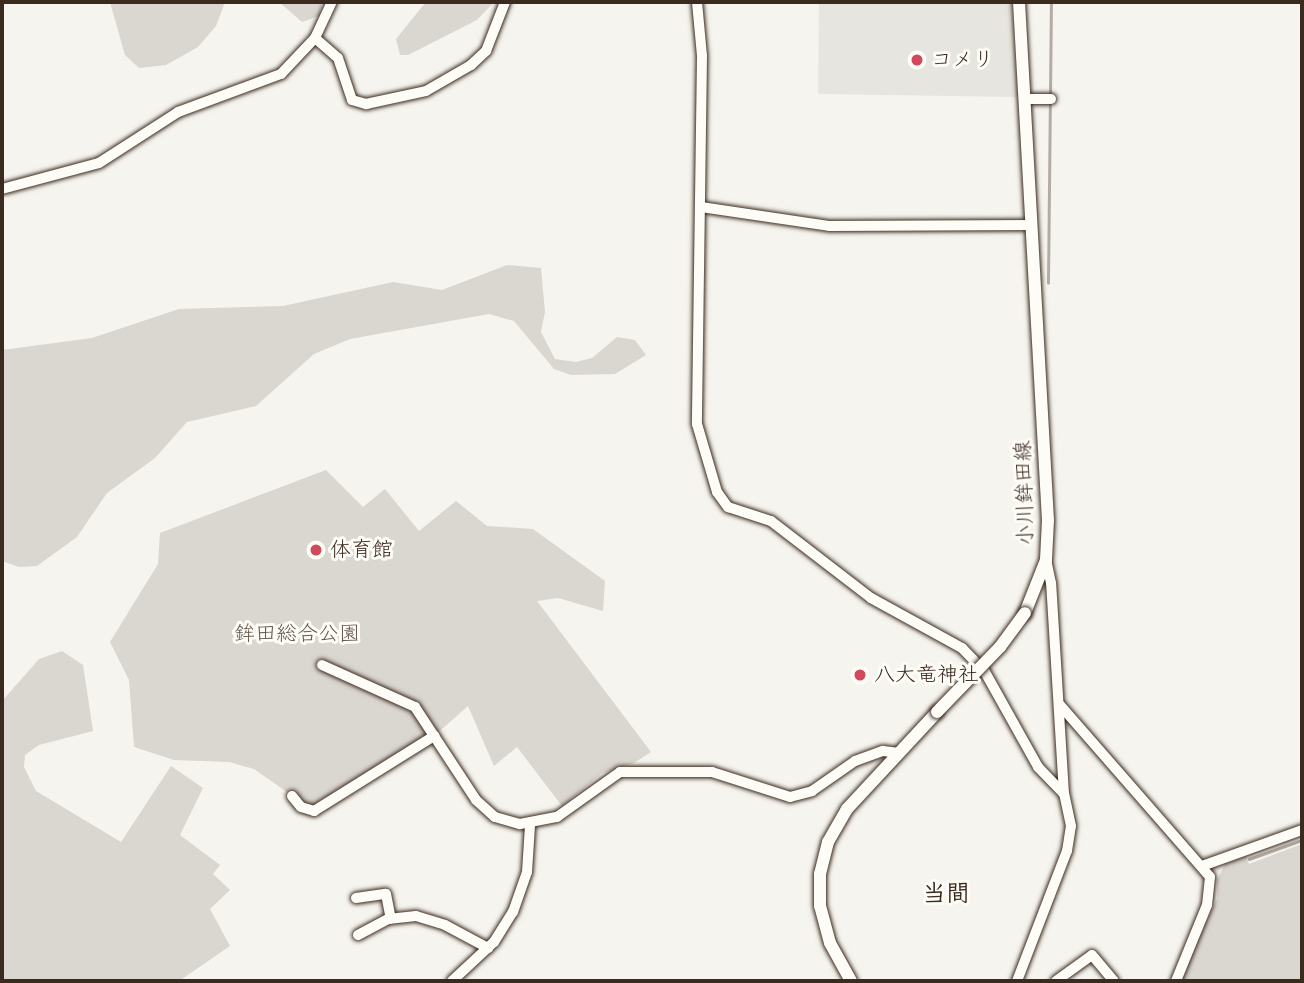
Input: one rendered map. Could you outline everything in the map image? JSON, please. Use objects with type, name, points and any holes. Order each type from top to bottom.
[{"type":"main road","name":"小川鉾田線","points":[[851,981],[822,918],[822,864],[839,820],[1000,647],[1025,613],[1046,560],[1048,520],[1019,2]]},
{"type":"street","points":[[2,189],[99,163],[178,112],[281,74],[315,38],[332,2]]},
{"type":"street","points":[[315,38],[338,58],[352,100],[366,104],[426,90],[471,65],[485,51],[505,2]]},
{"type":"street","points":[[697,2],[701,23],[697,424],[717,492],[728,507],[771,521],[871,598],[967,653],[985,672],[1038,767],[1064,794]]},
{"type":"street","points":[[1025,99],[1049,99]]},
{"type":"street","points":[[701,207],[829,226],[1032,225]]},
{"type":"street","points":[[1017,981],[1067,851],[1071,826],[1064,794],[1060,705],[1046,560]]},
{"type":"street","points":[[322,665],[415,707],[468,791],[486,810],[495,817],[530,825],[557,817],[620,772],[712,772],[790,797],[812,791],[862,758],[883,751],[899,753]]},
{"type":"street","points":[[1060,705],[1210,877],[1207,905],[1176,981]]},
{"type":"street","points":[[292,796],[301,807],[314,811],[434,736]]},
{"type":"street","points":[[452,981],[488,948],[506,925],[523,887],[530,825]]},
{"type":"street","points":[[1202,866],[1302,830]]},
{"type":"street","points":[[356,898],[386,894],[391,919]]},
{"type":"street","points":[[358,935],[391,919],[429,918],[488,948]]},
{"type":"street","points":[[1056,981],[1092,955],[1114,981]]},
{"type":"shaded area","points":[[819,2],[1011,2],[1018,97],[818,94]]},
{"type":"green space","points":[[110,2],[225,2],[216,26],[198,47],[166,65],[139,68],[125,55]]},
{"type":"green space","points":[[279,2],[322,2],[319,16],[302,22]]},
{"type":"green space","points":[[426,2],[494,2],[477,20],[408,55],[400,55],[396,39]]},
{"type":"green space","points":[[507,265],[541,268],[545,312],[541,332],[555,359],[576,362],[592,358],[617,337],[635,340],[646,355],[615,374],[571,375],[554,369],[514,321],[489,314],[350,339],[314,354],[256,406],[187,422],[155,458],[107,493],[77,537],[37,566],[19,567],[2,561],[2,350],[92,338],[179,309],[283,306],[393,282],[442,290]]},
{"type":"green space","name":"鉾田総合公園","points":[[326,470],[363,507],[385,489],[419,531],[456,501],[487,526],[533,529],[605,581],[603,611],[558,598],[537,601],[651,752],[634,763],[602,773],[562,806],[517,747],[494,766],[468,706],[434,736],[314,811],[254,769],[229,762],[174,760],[134,747],[129,680],[110,642],[158,564],[160,533]]},
{"type":"green space","points":[[62,651],[83,665],[93,731],[39,745],[25,755],[24,767],[36,791],[121,842],[171,766],[203,788],[180,835],[220,865],[213,874],[230,890],[210,909],[230,946],[179,981],[2,981],[2,701],[39,659]]},
{"type":"green space","points":[[1302,844],[1302,981],[1179,981],[1217,899],[1217,880],[1225,864],[1246,856],[1249,864]]},
{"type":"waterway","points":[[1050,95],[1051,2]]},
{"type":"waterway","points":[[1048,283],[1050,101]]},
{"type":"waterway","points":[[1249,859],[1302,840]]},
{"type":"place","name":"コメリ","points":[[917,60]]},
{"type":"place","name":"体育館","points":[[316,550]]},
{"type":"place","name":"八大竜神社","points":[[860,675]]},
{"type":"district","name":"当間","points":[[946,894]]}]
